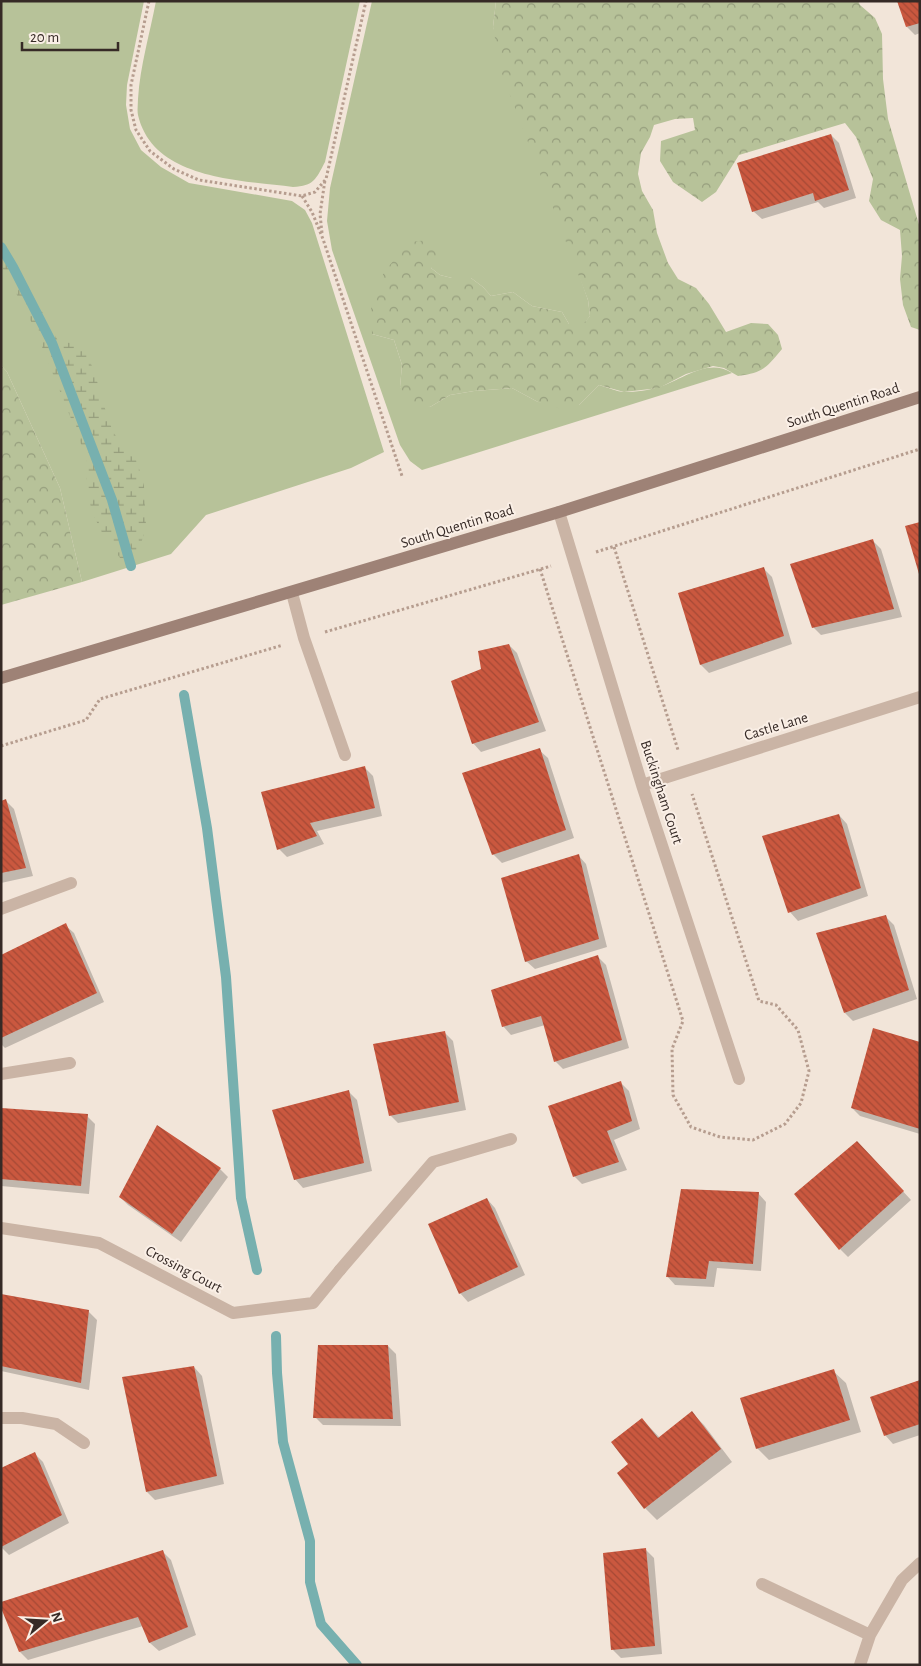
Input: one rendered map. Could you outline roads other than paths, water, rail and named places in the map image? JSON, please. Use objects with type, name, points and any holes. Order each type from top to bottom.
[{"type":"main road","name":"South Quentin Road","points":[[1,678],[292,593],[559,512],[920,397]]},
{"type":"street","name":"Buckingham Court","points":[[559,512],[642,785],[739,1079]]},
{"type":"street","points":[[292,593],[304,638],[346,754]]},
{"type":"street","name":"Castle Lane","points":[[642,785],[920,697]]},
{"type":"street","points":[[1,908],[70,883]]},
{"type":"street","points":[[1,1074],[70,1063]]},
{"type":"street","name":"Crossing Court","points":[[1,1228],[99,1243],[233,1313],[313,1303],[433,1162],[511,1139]]},
{"type":"street","points":[[1,1418],[22,1418],[56,1424],[84,1443]]},
{"type":"street","points":[[860,1665],[870,1635],[902,1580],[920,1563]]},
{"type":"street","points":[[762,1584],[870,1635]]},
{"type":"waterway","points":[[1,247],[52,343],[112,500],[131,566]]},
{"type":"waterway","points":[[184,695],[207,828],[226,977],[241,1198],[257,1270]]},
{"type":"waterway","points":[[276,1336],[283,1442],[310,1541],[310,1582],[321,1624],[357,1665]]}]
